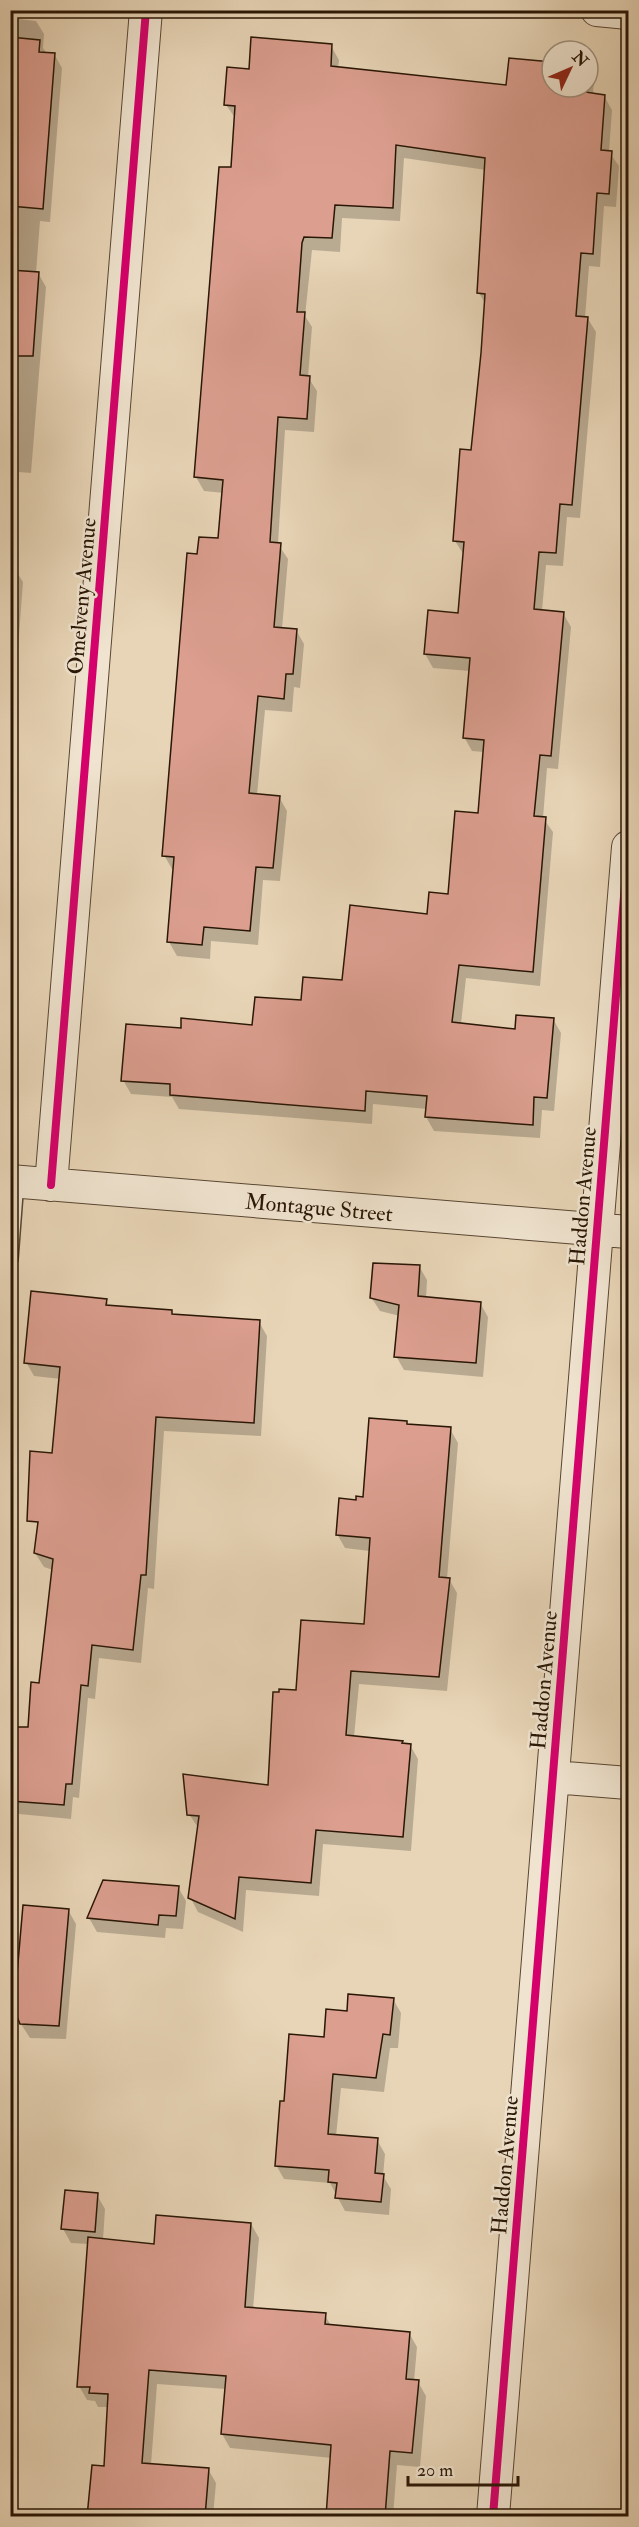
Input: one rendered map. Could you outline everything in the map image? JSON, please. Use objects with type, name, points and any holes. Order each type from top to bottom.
[{"type":"street","name":"Omelveny Avenue","points":[[51,1185],[147,10]]},
{"type":"street","points":[[597,10],[628,13]]},
{"type":"street","name":"Haddon Avenue","points":[[493,2517],[628,847]]},
{"type":"street","name":"Montague Street","points":[[13,1181],[628,1232]]},
{"type":"street","points":[[553,1777],[628,1784]]},
{"type":"lane","points":[[10,1259],[13,1181]]},
{"type":"building","points":[[10,37],[40,40],[39,52],[55,53],[43,209],[10,206]]},
{"type":"building","points":[[251,37],[332,44],[331,66],[506,85],[509,58],[540,61],[540,99],[600,99],[600,94],[605,95],[601,150],[612,151],[609,194],[597,193],[593,254],[581,253],[576,316],[588,317],[572,505],[560,504],[556,553],[539,552],[534,609],[564,612],[551,756],[540,755],[534,816],[546,817],[533,972],[459,965],[452,1022],[515,1029],[516,1015],[554,1018],[547,1098],[534,1097],[533,1125],[425,1117],[427,1096],[366,1091],[365,1111],[170,1095],[170,1084],[121,1081],[126,1024],[181,1028],[181,1018],[252,1025],[255,997],[301,1000],[303,977],[342,980],[350,905],[427,914],[429,892],[448,894],[455,811],[478,813],[484,740],[463,738],[470,658],[424,654],[428,610],[458,613],[464,542],[453,541],[460,449],[471,450],[481,353],[485,294],[477,293],[485,158],[396,145],[393,208],[335,205],[332,238],[304,237],[302,243],[297,312],[305,312],[300,375],[310,376],[307,419],[278,417],[270,542],[281,543],[274,627],[297,629],[293,674],[286,674],[284,699],[258,696],[249,793],[280,796],[273,868],[256,867],[250,931],[204,927],[202,945],[167,942],[174,857],[162,856],[187,553],[197,554],[199,537],[218,538],[223,480],[194,477],[219,167],[231,167],[235,106],[224,105],[227,67],[249,69]]},
{"type":"building","points":[[10,270],[39,272],[33,356],[10,356]]},
{"type":"building","points":[[373,1263],[420,1265],[418,1296],[481,1302],[476,1363],[394,1357],[399,1305],[370,1298]]},
{"type":"building","points":[[31,1291],[107,1299],[106,1305],[172,1310],[172,1314],[260,1320],[254,1423],[156,1417],[146,1575],[141,1575],[133,1650],[92,1645],[88,1686],[81,1685],[72,1784],[66,1784],[64,1805],[10,1801],[13,1763],[10,1763],[10,1727],[28,1727],[31,1682],[39,1683],[53,1559],[34,1553],[38,1522],[27,1521],[30,1451],[52,1453],[60,1367],[24,1363]]},
{"type":"building","points":[[369,1418],[407,1421],[407,1424],[451,1427],[439,1577],[450,1578],[439,1677],[351,1671],[346,1735],[403,1741],[402,1743],[411,1744],[403,1837],[316,1830],[311,1883],[239,1877],[235,1919],[188,1898],[199,1816],[187,1815],[183,1774],[268,1785],[273,1692],[279,1692],[279,1689],[296,1690],[301,1620],[364,1624],[370,1538],[336,1535],[339,1498],[356,1500],[356,1496],[363,1497]]},
{"type":"building","points":[[103,1880],[179,1886],[176,1916],[159,1915],[158,1925],[87,1918]]},
{"type":"building","points":[[23,1905],[69,1909],[59,2026],[20,2024],[14,2009]]},
{"type":"building","points":[[348,1994],[394,1998],[390,2035],[383,2034],[376,2078],[333,2074],[328,2134],[378,2138],[375,2173],[384,2174],[381,2202],[335,2198],[337,2183],[328,2182],[329,2170],[275,2166],[280,2101],[284,2101],[289,2034],[324,2037],[326,2009],[347,2011]]},
{"type":"building","points":[[65,2190],[98,2193],[95,2232],[61,2229]]},
{"type":"building","points":[[156,2215],[251,2223],[245,2307],[326,2313],[325,2324],[410,2332],[406,2379],[419,2380],[412,2453],[390,2451],[385,2517],[326,2517],[331,2445],[221,2434],[226,2376],[149,2370],[142,2463],[209,2468],[205,2517],[87,2517],[92,2465],[104,2466],[108,2394],[89,2393],[90,2387],[77,2387],[88,2237],[154,2244]]},
{"type":"cycle path","points":[[51,1185],[146,10]]},
{"type":"cycle path","points":[[493,2516],[628,847]]}]
